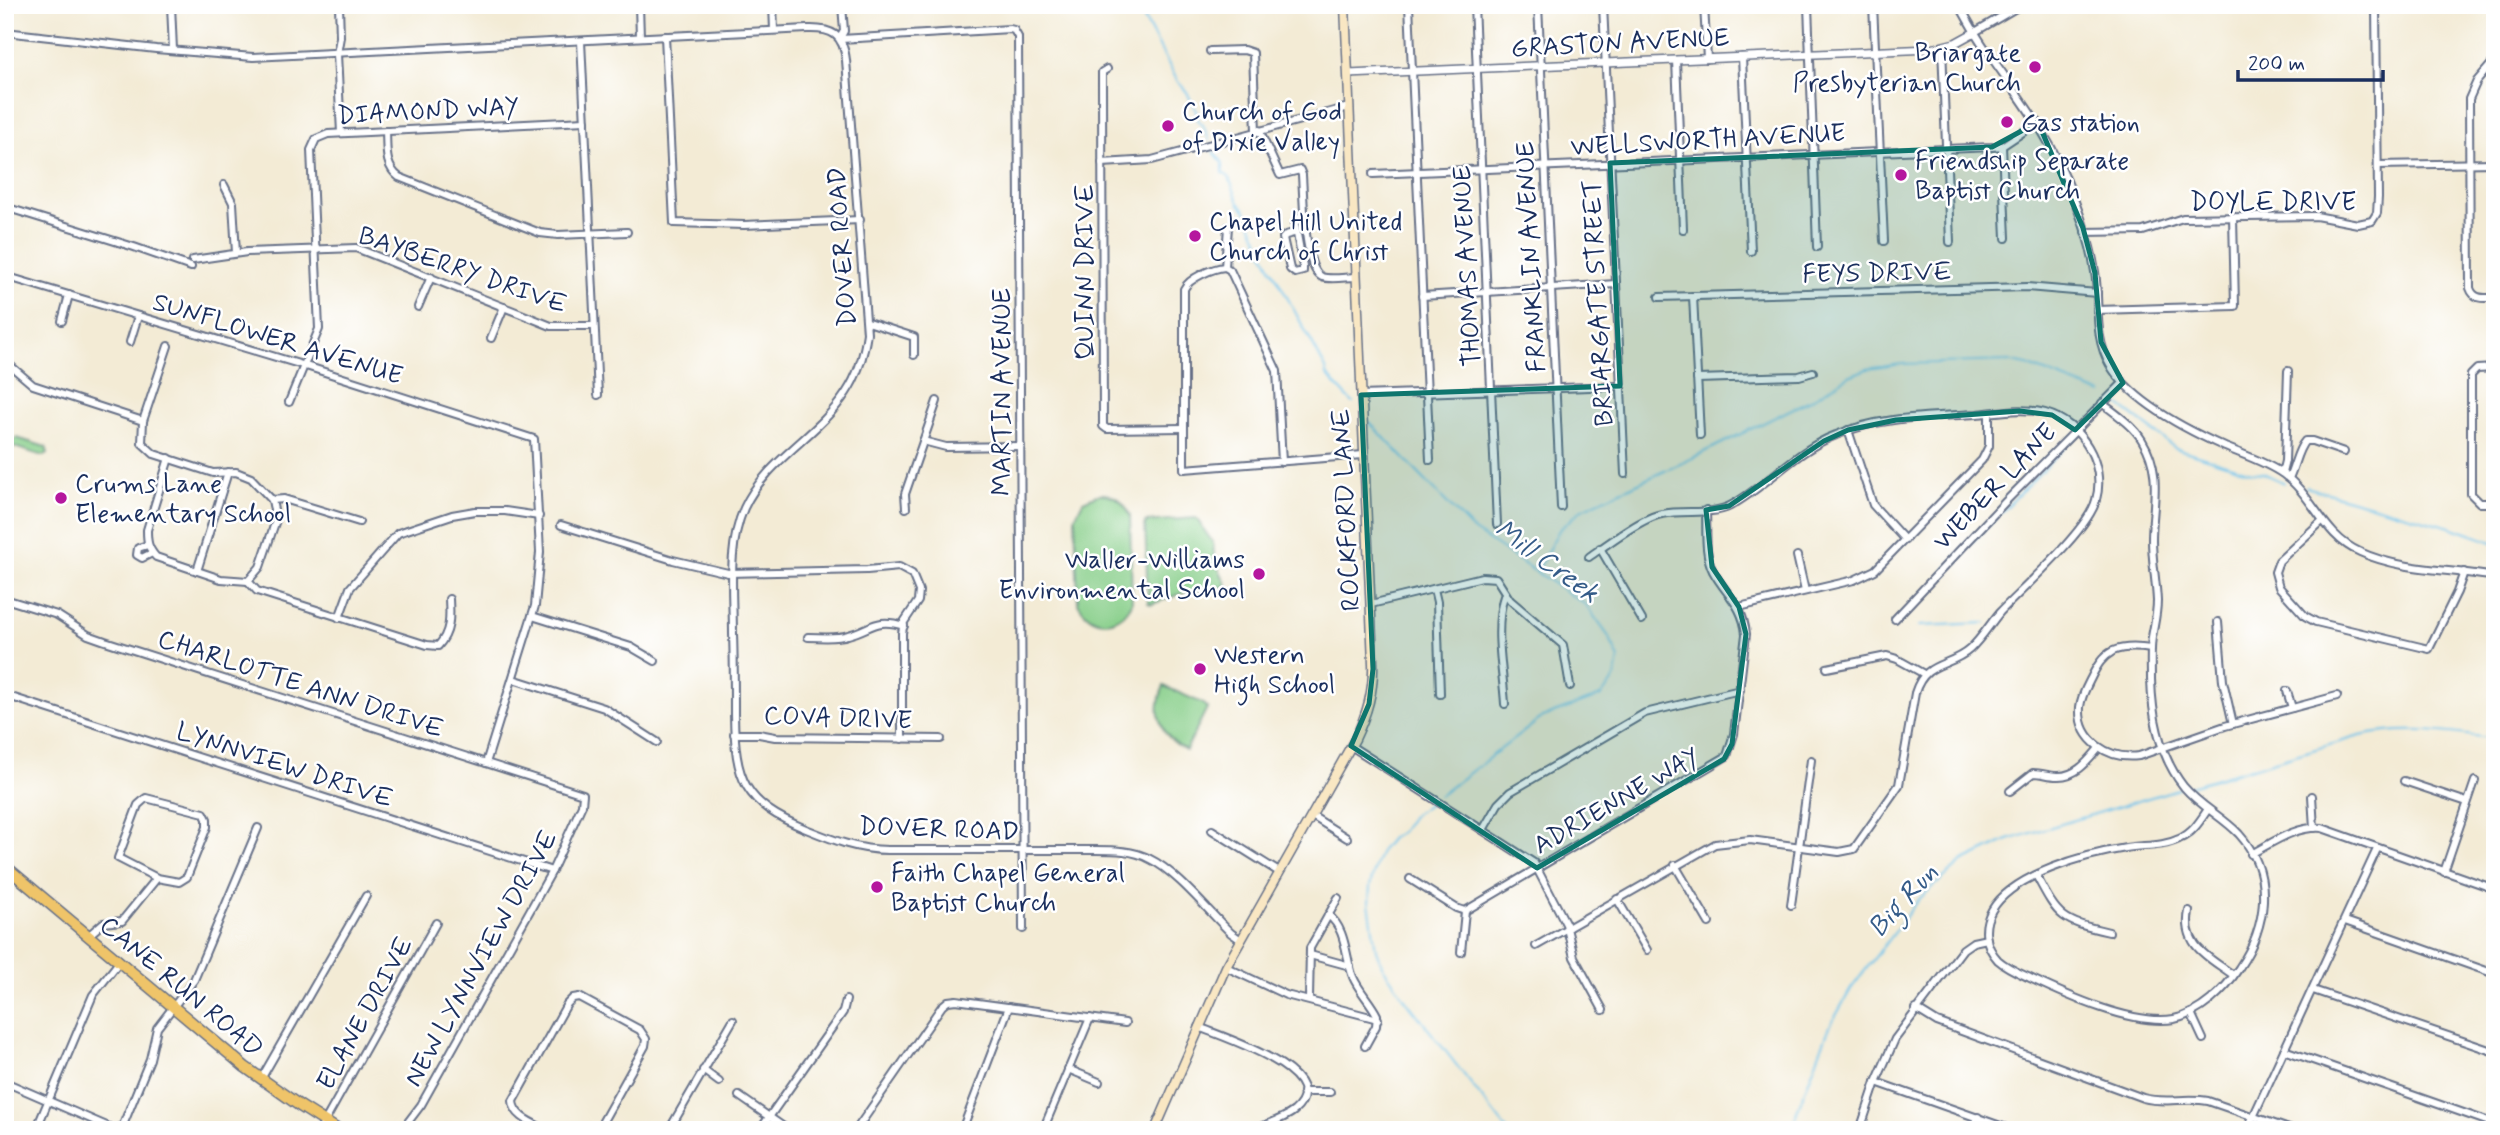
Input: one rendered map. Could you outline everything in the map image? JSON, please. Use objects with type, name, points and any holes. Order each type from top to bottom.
[{"type":"highway","name":"CANE RUN ROAD","points":[[5,866],[261,1079],[322,1126],[338,1130]]},
{"type":"main road","name":"ROCKFORD LANE","points":[[1155,1130],[1226,967],[1351,746],[1363,722],[1372,692],[1371,604],[1345,5]]},
{"type":"street","points":[[171,5],[173,50]]},
{"type":"street","points":[[338,5],[340,37],[337,54],[341,133]]},
{"type":"street","points":[[639,5],[640,37]]},
{"type":"street","points":[[773,5],[774,30]]},
{"type":"street","name":"DOVER ROAD","points":[[842,5],[844,32],[840,38],[846,60],[868,322],[862,359],[846,393],[818,424],[769,470],[745,506],[736,534],[733,572],[734,734],[740,774],[756,799],[777,816],[854,847],[878,850],[1118,850],[1142,855],[1170,873],[1241,940]]},
{"type":"street","points":[[1409,5],[1430,460]]},
{"type":"street","name":"THOMAS AVENUE","points":[[1474,5],[1497,524]]},
{"type":"street","name":"FRANKLIN AVENUE","points":[[1538,5],[1560,507]]},
{"type":"street","name":"BRIARGATE STREET","points":[[1603,5],[1625,474]]},
{"type":"street","points":[[1704,5],[1707,59]]},
{"type":"street","points":[[1808,5],[1817,247]]},
{"type":"street","points":[[1873,5],[1884,241]]},
{"type":"street","points":[[1959,5],[2038,122],[2059,160],[2085,232],[2094,267],[2098,328],[2103,349],[2123,383],[2194,432],[2282,473],[2340,540],[2364,554],[2392,562],[2495,577]]},
{"type":"street","points":[[1975,32],[2021,5]]},
{"type":"street","name":"DOYLE DRIVE","points":[[2085,232],[2143,231],[2183,218],[2316,216],[2368,223],[2377,213],[2376,5]]},
{"type":"street","name":"MARTIN AVENUE","points":[[840,38],[1010,29],[1017,34],[1023,929]]},
{"type":"street","points":[[5,32],[253,57],[774,30],[828,30],[840,38]]},
{"type":"street","name":"GRASTON AVENUE","points":[[1348,74],[1942,47],[1975,32]]},
{"type":"street","points":[[665,36],[674,223],[744,225],[860,220]]},
{"type":"street","points":[[581,41],[598,395]]},
{"type":"street","points":[[1942,47],[1950,242]]},
{"type":"street","points":[[1210,51],[1244,50],[1253,53],[1258,130],[1280,175],[1300,170],[1306,232],[1317,273],[1324,278],[1356,276]]},
{"type":"street","points":[[1742,57],[1751,251]]},
{"type":"street","points":[[1676,60],[1683,229]]},
{"type":"street","points":[[2495,60],[2484,70],[2470,95],[2469,163],[2470,288],[2473,295],[2479,298],[2495,298]]},
{"type":"street","points":[[1102,163],[1102,72],[1107,69]]},
{"type":"street","name":"QUINN DRIVE","points":[[1184,428],[1107,429],[1103,426],[1102,163],[1152,160],[1349,107]]},
{"type":"street","name":"DIAMOND WAY","points":[[316,249],[311,150],[314,142],[323,134],[584,121]]},
{"type":"street","points":[[2006,238],[2002,146],[2038,122]]},
{"type":"street","points":[[386,131],[388,163],[399,177],[531,231],[550,235],[627,232]]},
{"type":"street","name":"WELLSWORTH AVENUE","points":[[1373,174],[2002,146]]},
{"type":"street","points":[[2378,165],[2495,163]]},
{"type":"street","points":[[223,185],[233,203],[236,253]]},
{"type":"street","name":"BAYBERRY DRIVE","points":[[5,207],[192,264],[236,253],[362,249],[551,326],[594,326]]},
{"type":"street","points":[[1297,232],[1286,235],[1283,239],[1290,270],[1295,273],[1303,271],[1303,267],[1297,232],[1295,223],[1304,212]]},
{"type":"street","points":[[2097,310],[2235,306],[2233,217]]},
{"type":"street","points":[[1225,267],[1228,227]]},
{"type":"street","points":[[289,402],[319,329],[316,249]]},
{"type":"street","points":[[1225,267],[1195,279],[1186,284],[1184,289],[1184,470],[1363,455]]},
{"type":"street","points":[[1225,267],[1230,270],[1277,371],[1282,462]]},
{"type":"street","name":"SUNFLOWER AVENUE","points":[[5,276],[529,436],[535,443],[539,516]]},
{"type":"street","points":[[418,307],[431,277]]},
{"type":"street","points":[[1422,296],[1616,284]]},
{"type":"street","name":"FEYS DRIVE","points":[[1658,297],[2027,287],[2097,293]]},
{"type":"street","points":[[61,321],[69,295]]},
{"type":"street","points":[[1693,296],[1700,435]]},
{"type":"street","points":[[491,338],[504,307]]},
{"type":"street","points":[[130,342],[138,316]]},
{"type":"street","points":[[868,322],[914,337],[914,355]]},
{"type":"street","points":[[168,346],[143,421],[143,445],[154,454],[214,473],[228,472],[251,478],[272,500],[276,520],[260,567],[248,582]]},
{"type":"street","points":[[5,361],[33,385],[143,421]]},
{"type":"street","points":[[2495,368],[2477,369],[2471,375],[2469,410],[2469,489],[2476,502],[2495,503]]},
{"type":"street","points":[[2282,473],[2285,461],[2288,371]]},
{"type":"street","points":[[1697,379],[1799,376],[1813,372]]},
{"type":"street","name":"WEBER LANE","points":[[1895,619],[2123,383]]},
{"type":"street","points":[[1361,395],[1620,386]]},
{"type":"street","points":[[906,508],[905,494],[937,401]]},
{"type":"street","points":[[2102,403],[2136,432],[2146,447],[2153,466],[2156,502],[2152,539],[2157,604],[2151,649],[2152,695],[2162,747],[2185,788],[2239,835],[2252,854],[2263,884],[2263,914],[2258,932],[2239,969],[2208,1002],[2191,1013],[2173,1019],[2150,1019],[2116,1012],[2065,995],[1997,959],[1987,939],[1986,924],[1996,904],[2036,875],[2051,867],[2096,853],[2174,841],[2193,829],[2208,809]]},
{"type":"street","points":[[1536,946],[1704,849],[1727,842],[1749,840],[1850,852],[1894,796],[1902,778],[1914,693],[1924,674],[1970,649],[2089,517],[2098,491],[2096,466],[2090,450],[2075,430],[2044,412],[2020,411],[1896,419],[1848,430],[1824,440],[1729,506],[1658,514],[1589,557]]},
{"type":"street","points":[[1739,607],[1869,574],[1905,541],[1986,454],[1990,439],[1989,413]]},
{"type":"street","points":[[1848,430],[1872,505],[1905,541]]},
{"type":"street","points":[[923,441],[946,447],[1021,446]]},
{"type":"street","points":[[2289,478],[2305,441],[2344,452]]},
{"type":"street","points":[[169,458],[147,530],[148,545],[156,557],[221,579],[248,582],[257,591],[427,645],[438,646],[446,637],[450,620],[449,598]]},
{"type":"street","points":[[197,571],[228,472]]},
{"type":"street","points":[[272,500],[284,499],[359,522]]},
{"type":"street","name":"ADRIENNE WAY","points":[[1465,911],[1724,759],[1732,744],[1746,634],[1739,607],[1712,568],[1706,510]]},
{"type":"street","points":[[339,618],[350,587],[398,533],[452,515],[475,511],[539,516],[539,566],[532,616],[486,763]]},
{"type":"street","points":[[2322,521],[2278,561],[2275,572],[2279,587],[2299,610],[2313,621],[2428,649],[2457,592],[2464,572]]},
{"type":"street","points":[[561,525],[673,560],[728,573],[899,567],[912,574],[919,591],[918,601],[902,633],[902,739]]},
{"type":"street","points":[[148,545],[138,548],[137,555],[142,558],[152,553]]},
{"type":"street","points":[[1600,548],[1642,620]]},
{"type":"street","points":[[1797,556],[1805,592]]},
{"type":"street","points":[[1371,604],[1492,577],[1498,580],[1505,593],[1563,645],[1570,686]]},
{"type":"street","points":[[1434,589],[1440,694]]},
{"type":"street","points":[[1505,593],[1501,625],[1505,704]]},
{"type":"street","name":"CHARLOTTE ANN DRIVE","points":[[5,598],[57,615],[88,635],[105,641],[580,792],[584,801]]},
{"type":"street","points":[[532,616],[631,647],[655,661]]},
{"type":"street","points":[[2218,622],[2223,681],[2234,724]]},
{"type":"street","points":[[808,637],[843,636],[876,624],[894,623],[904,626]]},
{"type":"street","points":[[2151,649],[2127,647],[2107,655],[2097,666],[2083,695],[2080,707],[2084,729],[2099,748],[2112,754],[2129,757],[2234,724],[2337,696]]},
{"type":"street","points":[[1827,668],[1887,656],[1924,674]]},
{"type":"street","points":[[513,679],[604,708],[657,742]]},
{"type":"street","points":[[1483,830],[1502,799],[1510,792],[1645,713],[1740,690]]},
{"type":"street","points":[[2287,691],[2292,708]]},
{"type":"street","name":"LYNNVIEW DRIVE","points":[[5,695],[552,871]]},
{"type":"street","name":"COVA DRIVE","points":[[734,734],[941,739]]},
{"type":"street","points":[[1351,746],[1529,860],[1553,898],[1566,928],[1574,957],[1603,1010]]},
{"type":"street","points":[[2010,791],[2034,773],[2061,776],[2073,773],[2099,748]]},
{"type":"street","points":[[1791,905],[1811,760]]},
{"type":"street","points":[[2404,781],[2468,802]]},
{"type":"street","points":[[2444,872],[2475,781]]},
{"type":"street","points":[[2312,796],[2315,828]]},
{"type":"street","points":[[146,798],[204,813],[207,819],[207,827],[187,877],[178,883],[157,878],[118,858],[138,806],[146,798]]},
{"type":"street","name":"NEW LYNNVIEW DRIVE","points":[[402,1130],[421,1105],[552,871],[584,801]]},
{"type":"street","points":[[1312,816],[1347,838]]},
{"type":"street","points":[[5,1082],[118,1130],[150,1059],[157,1027],[194,980],[258,828]]},
{"type":"street","points":[[2252,854],[2290,833],[2315,828],[2330,830],[2495,889]]},
{"type":"street","points":[[1212,830],[1279,873]]},
{"type":"street","points":[[2247,1130],[2377,849]]},
{"type":"street","points":[[1675,865],[1709,923]]},
{"type":"street","points":[[2036,875],[2050,901],[2068,920],[2109,932]]},
{"type":"street","points":[[89,936],[103,923],[122,920],[157,878]]},
{"type":"street","points":[[1410,879],[1465,911],[1461,952]]},
{"type":"street","points":[[261,1079],[366,896]]},
{"type":"street","points":[[1309,999],[1311,946],[1339,898]]},
{"type":"street","points":[[1617,899],[1647,950]]},
{"type":"street","points":[[2189,911],[2187,928],[2195,946],[2233,975]]},
{"type":"street","points":[[1328,915],[1335,921],[1341,934],[1354,979],[1375,1009],[1378,1019],[1365,1046]]},
{"type":"street","points":[[2345,921],[2495,974]]},
{"type":"street","name":"ELANE DRIVE","points":[[322,1126],[436,923]]},
{"type":"street","points":[[1860,1130],[1876,1082],[1895,1039],[1963,949],[1973,942],[1987,939]]},
{"type":"street","points":[[1310,955],[1350,966]]},
{"type":"street","points":[[36,1130],[93,995],[119,962]]},
{"type":"street","points":[[1226,967],[1286,995],[1378,1019]]},
{"type":"street","points":[[2313,990],[2495,1052]]},
{"type":"street","points":[[546,1130],[518,1113],[513,1107],[513,1101],[567,1004],[573,998],[579,997],[640,1030],[646,1039],[645,1046],[598,1130]]},
{"type":"street","points":[[760,1130],[843,1012],[846,1000]]},
{"type":"street","points":[[856,1130],[943,1004],[956,1000],[1125,1023]]},
{"type":"street","points":[[962,1130],[1009,1007]]},
{"type":"street","points":[[1916,1009],[1937,1021],[2143,1098],[2160,1101],[2199,1100],[2292,1130]]},
{"type":"street","points":[[2191,1013],[2203,1039]]},
{"type":"street","points":[[1043,1130],[1090,1018]]},
{"type":"street","points":[[669,1130],[733,1020]]},
{"type":"street","points":[[1199,1027],[1250,1045],[1291,1071],[1301,1081],[1301,1102],[1294,1111],[1254,1130]]},
{"type":"street","points":[[2284,1050],[2495,1124]]},
{"type":"street","points":[[1068,1069],[1099,1082]]},
{"type":"street","points":[[703,1070],[719,1082]]},
{"type":"street","points":[[1876,1082],[2012,1130]]},
{"type":"street","points":[[1303,1092],[1329,1093]]},
{"type":"street","points":[[739,1096],[788,1130]]},
{"type":"street","points":[[1972,1130],[1978,1117]]},
{"type":"highlighted area","points":[[2038,122],[2083,228],[2095,273],[2101,342],[2123,383],[2075,430],[2052,415],[2020,411],[1896,420],[1848,430],[1824,441],[1729,506],[1706,510],[1712,567],[1739,607],[1746,634],[1732,744],[1724,759],[1537,868],[1351,746],[1369,704],[1373,669],[1361,395],[1620,386],[1610,163],[1992,147]]},
{"type":"green space","points":[[17,438],[46,447],[48,453],[43,456],[14,447],[9,440]]},
{"type":"green space","points":[[1099,494],[1118,499],[1130,515],[1132,603],[1120,617],[1105,622],[1090,617],[1078,603],[1075,517],[1083,501]]},
{"type":"green space","points":[[1196,518],[1213,543],[1215,561],[1227,586],[1183,593],[1148,603],[1145,522]]},
{"type":"green space","points":[[1164,686],[1202,703],[1207,708],[1186,750],[1170,738],[1161,723],[1159,705]]},
{"type":"waterway","name":"Mill Creek","points":[[1137,5],[1178,82],[1187,92],[1209,140]]},
{"type":"waterway","name":"Mill Creek","points":[[1213,151],[1223,163],[1223,173],[1229,177],[1267,260],[1327,375],[1353,403]]},
{"type":"waterway","points":[[1537,571],[1559,530],[1582,509],[1684,462],[1867,369],[1902,364],[2008,361],[2027,365],[2102,394]]},
{"type":"waterway","points":[[2114,401],[2175,448],[2251,472],[2263,473],[2284,483]]},
{"type":"waterway","name":"Mill Creek","points":[[1369,422],[1474,531],[1586,605],[1609,637],[1619,659],[1615,678],[1601,696],[1543,717],[1439,796]]},
{"type":"waterway","points":[[1946,569],[2074,438]]},
{"type":"waterway","points":[[2306,487],[2450,527],[2495,543]]},
{"type":"waterway","points":[[1919,626],[1986,623]]},
{"type":"waterway","name":"Big Run","points":[[2190,786],[2377,733],[2428,731],[2495,739]]},
{"type":"waterway","name":"Big Run","points":[[1793,1130],[1797,1111],[1830,1026],[1851,989],[1919,899],[1962,862],[2008,840],[2178,789]]},
{"type":"waterway","name":"Mill Creek","points":[[1430,803],[1412,816],[1401,832],[1392,837],[1382,849],[1376,864],[1369,903],[1376,950],[1383,967],[1405,999],[1507,1130]]},
{"type":"place","name":"Briargate Presbyterian Church","points":[[2035,67]]},
{"type":"place","name":"Gas station","points":[[2007,122]]},
{"type":"place","name":"Church of God of Dixie Valley","points":[[1168,126]]},
{"type":"place","name":"Friendship Separate Baptist Church","points":[[1901,175]]},
{"type":"place","name":"Chapel Hill United Church of Christ","points":[[1195,236]]},
{"type":"place","name":"Crums Lane Elementary School","points":[[61,498]]},
{"type":"place","name":"Waller-Williams Environmental School","points":[[1259,574]]},
{"type":"place","name":"Western High School","points":[[1200,669]]},
{"type":"place","name":"Faith Chapel General Baptist Church","points":[[877,887]]}]
